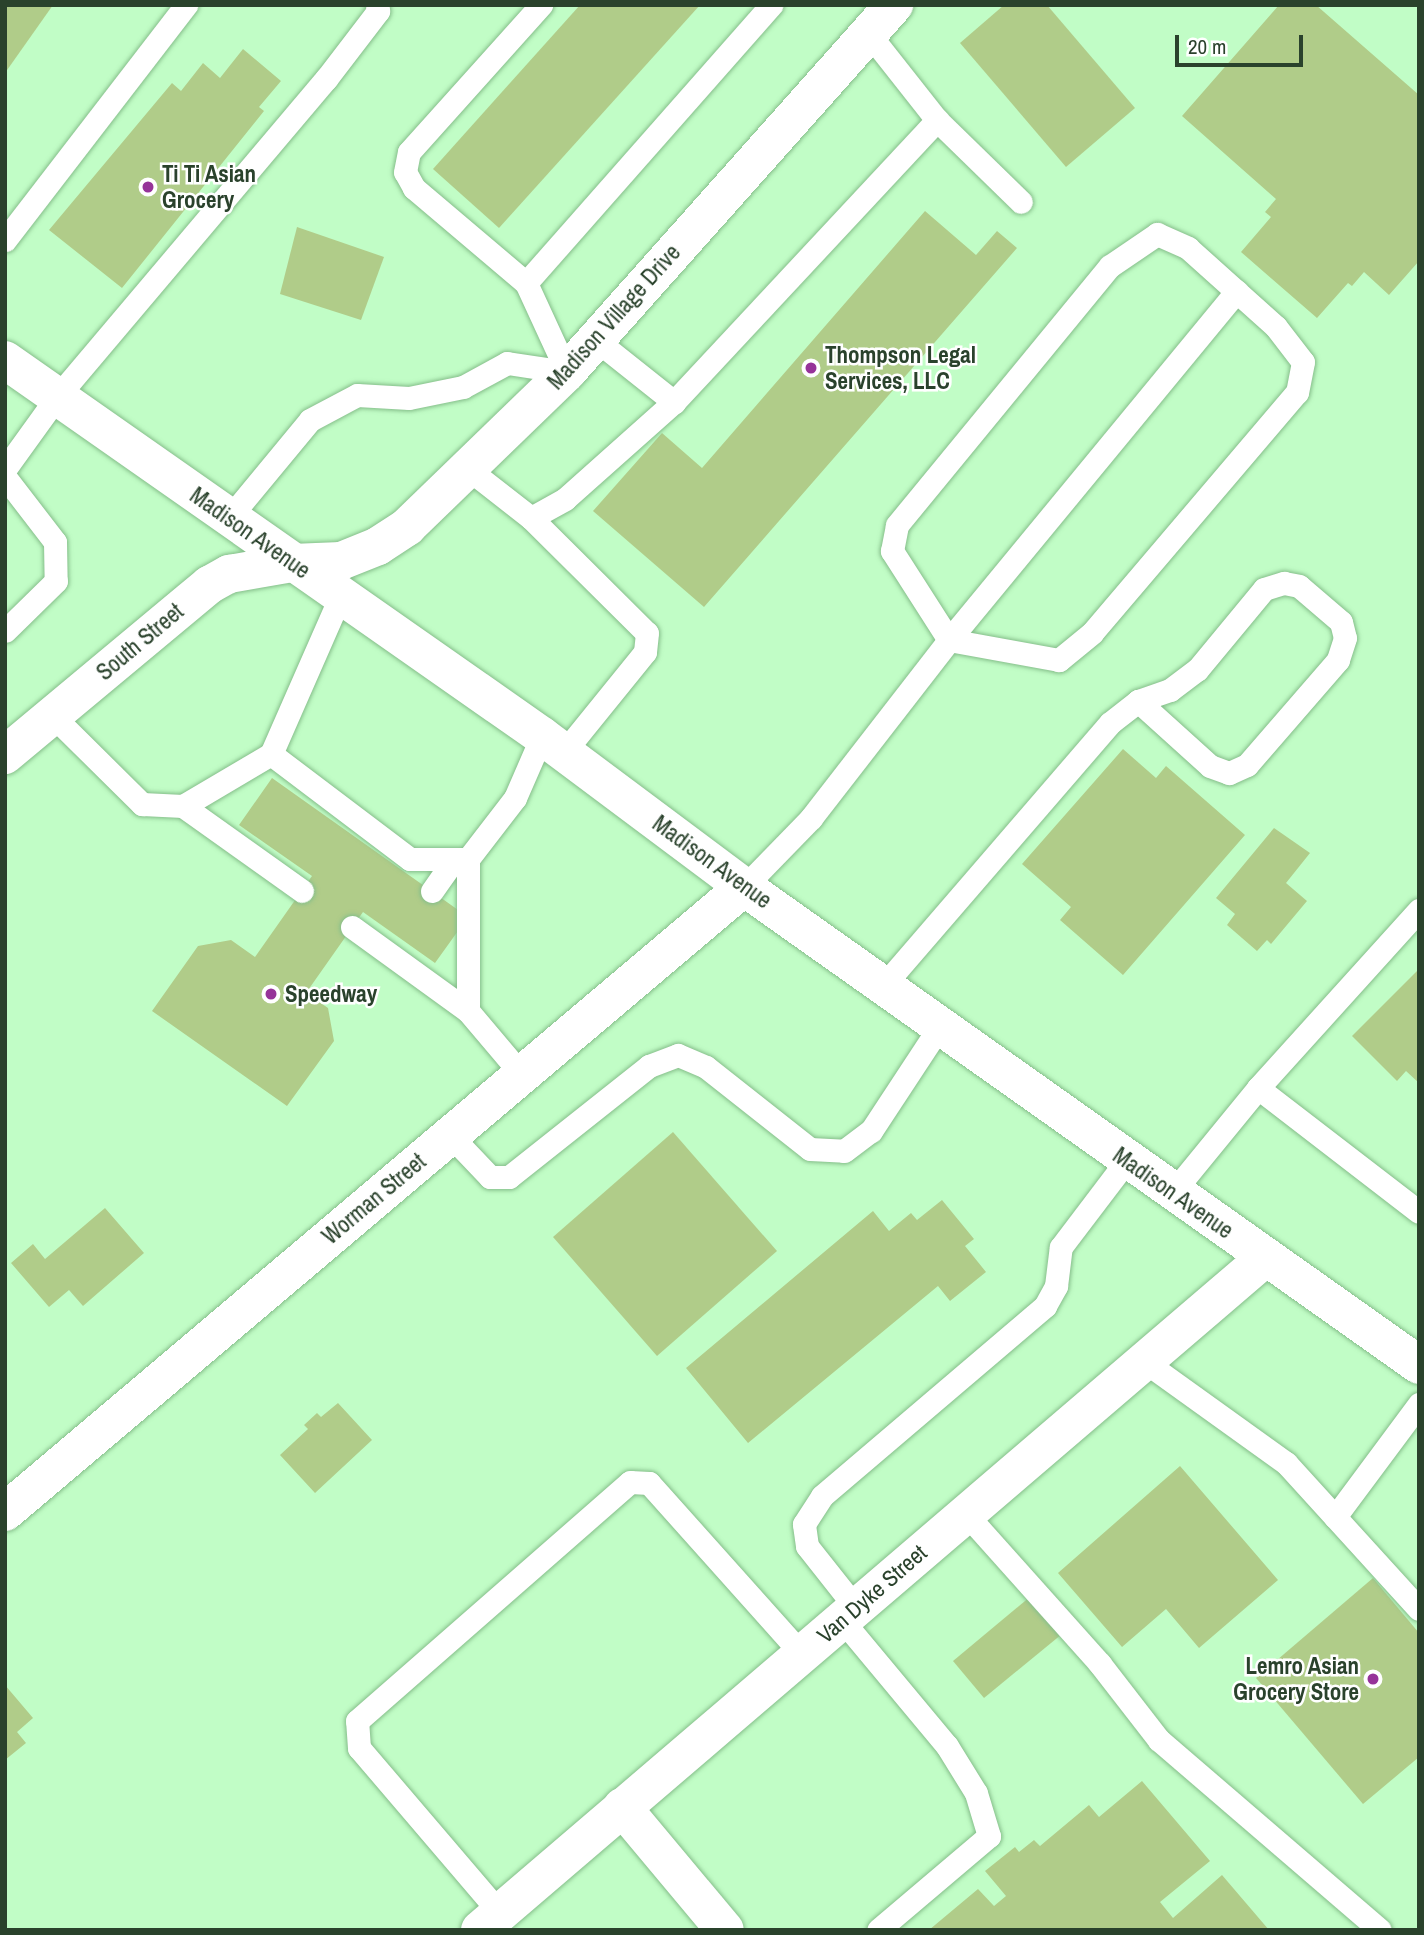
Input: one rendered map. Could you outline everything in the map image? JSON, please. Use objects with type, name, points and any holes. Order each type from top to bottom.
[{"type":"street","name":"Madison Village Drive","points":[[292,563],[341,561],[378,546],[407,527],[567,372],[894,5]]},
{"type":"street","name":"Madison Avenue","points":[[5,360],[553,744],[744,887],[1419,1365]]},
{"type":"street","name":"South Street","points":[[5,755],[220,578],[255,567],[292,563]]},
{"type":"street","name":"Worman Street","points":[[5,1512],[744,887]]},
{"type":"street","name":"Van Dyke Street","points":[[490,1921],[1265,1258]]},
{"type":"street","points":[[622,1807],[725,1930]]},
{"type":"lane","points":[[5,240],[186,5]]},
{"type":"lane","points":[[5,469],[57,397],[326,79],[378,10],[377,5]]},
{"type":"lane","points":[[541,5],[409,152],[405,172],[414,188],[526,283],[567,372]]},
{"type":"lane","points":[[526,283],[771,5]]},
{"type":"lane","points":[[869,34],[937,120],[1021,202]]},
{"type":"lane","points":[[531,518],[565,499],[674,402],[937,120]]},
{"type":"lane","points":[[1157,234],[1188,247],[1276,327],[1303,362],[1297,392],[1092,633],[1059,660],[949,640],[892,551],[897,525],[1101,276],[1157,234]]},
{"type":"lane","points":[[744,887],[811,818],[949,640],[1237,291]]},
{"type":"lane","points":[[596,340],[674,402]]},
{"type":"lane","points":[[229,518],[310,420],[357,395],[409,398],[463,387],[507,363],[567,372]]},
{"type":"lane","points":[[432,891],[515,798],[553,744],[645,652],[647,633],[531,518],[467,468]]},
{"type":"lane","points":[[5,477],[55,542],[56,581],[5,631]]},
{"type":"lane","points":[[883,986],[1110,723],[1138,701],[1171,690],[1197,670],[1264,589],[1284,583],[1299,586],[1341,622],[1345,638],[1338,660],[1247,765],[1229,773],[1210,766],[1138,701]]},
{"type":"lane","points":[[183,806],[271,754],[340,597]]},
{"type":"lane","points":[[52,715],[142,804],[183,806],[261,851],[301,883]]},
{"type":"lane","points":[[271,754],[301,788],[389,853],[410,859],[461,859]]},
{"type":"lane","points":[[461,859],[468,1011]]},
{"type":"lane","points":[[1173,1192],[1258,1088],[1419,910]]},
{"type":"lane","points":[[352,927],[395,946],[468,1011],[522,1075]]},
{"type":"lane","points":[[450,1135],[490,1177],[509,1177],[649,1066],[678,1055],[706,1067],[810,1149],[844,1151],[871,1131],[940,1026]]},
{"type":"lane","points":[[1258,1088],[1419,1212]]},
{"type":"lane","points":[[878,1930],[989,1836],[976,1793],[947,1746],[849,1614],[807,1546],[804,1524],[822,1496],[1045,1306],[1056,1286],[1060,1247],[1127,1160]]},
{"type":"lane","points":[[1144,1362],[1286,1462],[1419,1609]]},
{"type":"lane","points":[[1335,1517],[1419,1404]]},
{"type":"lane","points":[[490,1921],[359,1748],[357,1721],[630,1482],[649,1483],[802,1654]]},
{"type":"lane","points":[[965,1514],[1100,1664],[1159,1740],[1380,1930]]},
{"type":"building","points":[[5,5],[53,5],[5,73]]},
{"type":"building","points":[[580,5],[700,5],[499,228],[433,169]]},
{"type":"building","points":[[1004,5],[1047,5],[1135,108],[1066,167],[960,43]]},
{"type":"building","points":[[1279,5],[1316,5],[1419,95],[1419,261],[1389,295],[1364,272],[1352,286],[1348,283],[1317,318],[1241,252],[1271,217],[1265,212],[1276,199],[1182,116]]},
{"type":"building","points":[[243,49],[281,81],[259,107],[264,111],[122,288],[49,230],[172,83],[181,91],[203,63],[220,78]]},
{"type":"building","points":[[925,211],[976,255],[997,231],[1017,248],[704,607],[593,511],[662,433],[702,468]]},
{"type":"building","points":[[297,227],[384,257],[361,320],[280,294]]},
{"type":"building","points":[[1123,749],[1156,778],[1166,766],[1245,835],[1123,975],[1060,920],[1071,907],[1022,864]]},
{"type":"building","points":[[272,778],[468,917],[435,963],[363,912],[306,993],[328,1008],[334,1041],[287,1106],[152,1011],[198,946],[231,940],[255,957],[312,876],[239,825]]},
{"type":"building","points":[[1274,828],[1310,853],[1286,883],[1307,901],[1271,944],[1267,940],[1257,951],[1227,925],[1235,914],[1216,898]]},
{"type":"building","points":[[1419,969],[1419,1083],[1406,1071],[1397,1081],[1352,1036]]},
{"type":"building","points":[[673,1132],[777,1251],[657,1356],[553,1237]]},
{"type":"building","points":[[942,1200],[974,1239],[965,1246],[986,1272],[950,1301],[938,1286],[748,1443],[686,1368],[873,1211],[889,1231],[911,1213],[917,1220]]},
{"type":"building","points":[[105,1208],[144,1253],[83,1306],[69,1290],[49,1307],[11,1263],[33,1244],[45,1259]]},
{"type":"building","points":[[338,1403],[372,1440],[315,1493],[280,1455],[308,1429],[304,1425],[317,1413],[321,1417]]},
{"type":"building","points":[[1180,1466],[1278,1580],[1199,1648],[1166,1609],[1122,1647],[1058,1573]]},
{"type":"building","points":[[1373,1578],[1419,1633],[1419,1757],[1363,1804],[1256,1678]]},
{"type":"building","points":[[1031,1596],[1062,1634],[984,1698],[953,1661]]},
{"type":"building","points":[[5,1685],[33,1718],[17,1732],[26,1743],[5,1760]]},
{"type":"building","points":[[1142,1781],[1210,1861],[1160,1902],[1173,1918],[1222,1875],[1269,1930],[929,1930],[978,1889],[994,1906],[1006,1896],[985,1871],[1015,1847],[1019,1852],[1034,1840],[1040,1846],[1089,1805],[1099,1817]]},
{"type":"place","name":"Ti Ti Asian Grocery","points":[[148,187]]},
{"type":"place","name":"Thompson Legal Services, LLC","points":[[811,368]]},
{"type":"place","name":"Speedway","points":[[271,994]]},
{"type":"place","name":"Lemro Asian Grocery Store","points":[[1373,1679]]}]
